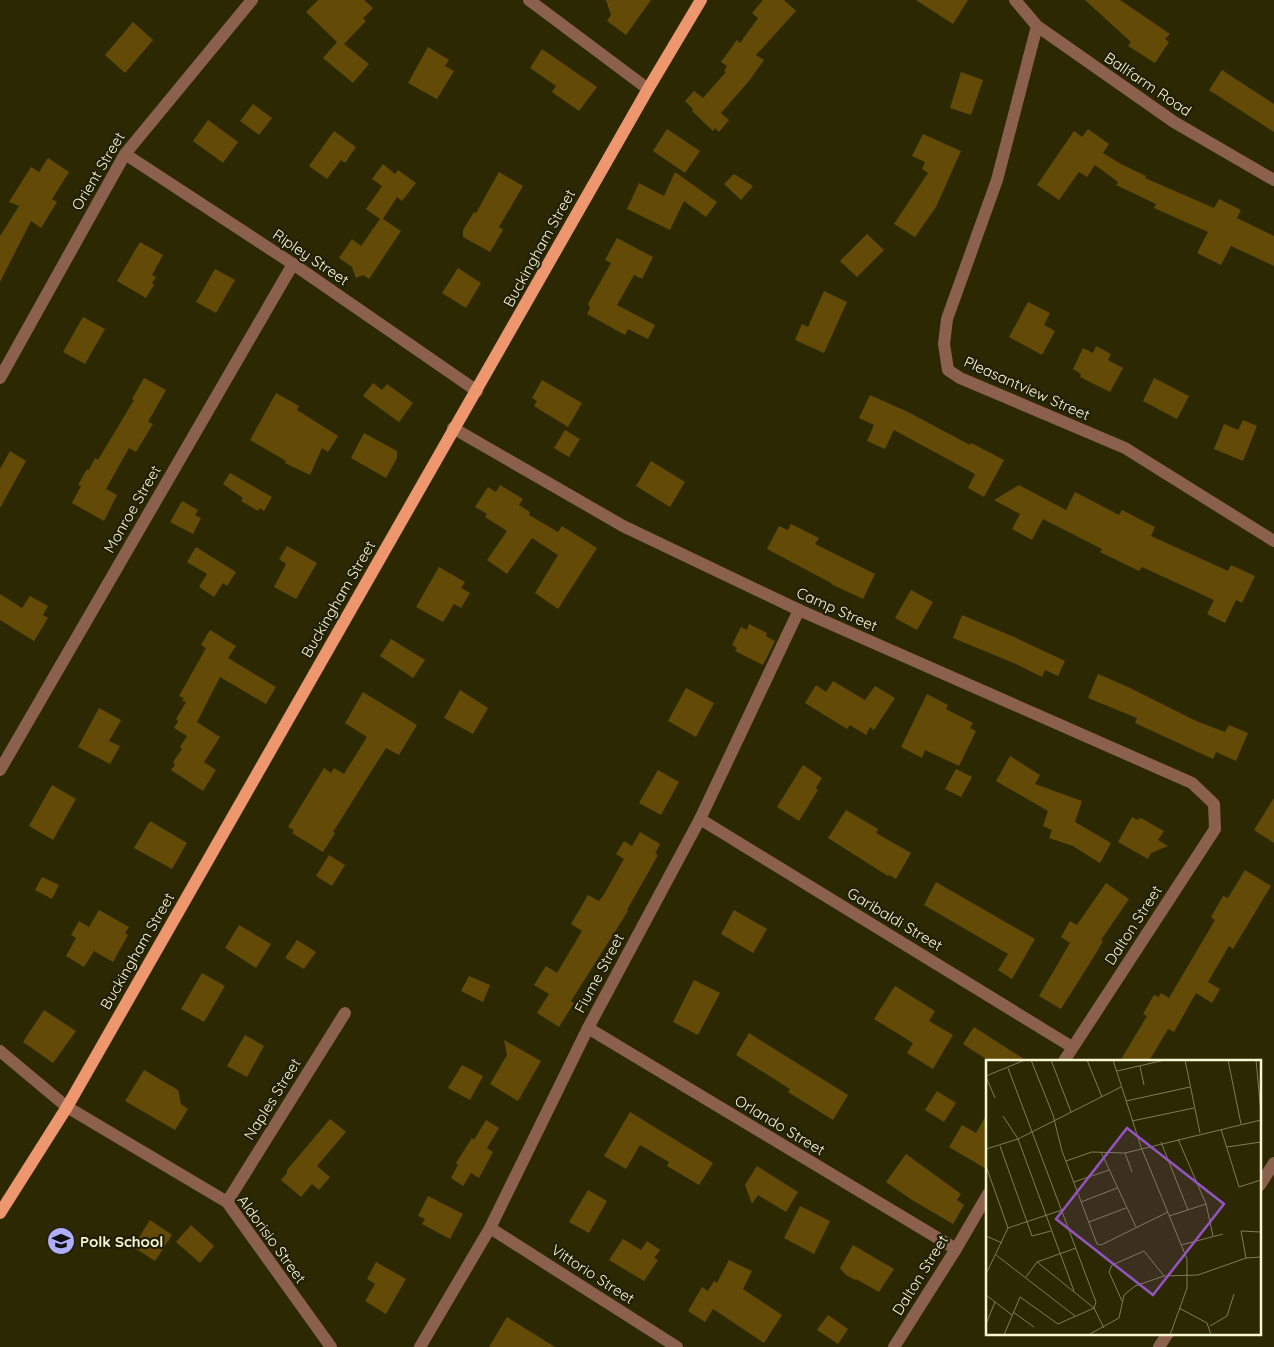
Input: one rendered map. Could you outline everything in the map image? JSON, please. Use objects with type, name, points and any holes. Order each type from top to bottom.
[{"type":"main road","name":"Buckingham Street","points":[[0,1214],[67,1108],[454,428],[701,0]]},
{"type":"street","name":"Orient Street","points":[[0,378],[124,154],[252,0]]},
{"type":"street","points":[[529,0],[648,89]]},
{"type":"street","name":"Ballfarm Road","points":[[1015,0],[1037,26],[1174,122],[1274,180]]},
{"type":"street","name":"Pleasantview Street","points":[[1037,26],[997,180],[947,319],[944,344],[948,370],[960,378],[1125,448],[1274,541]]},
{"type":"street","name":"Ripley Street","points":[[124,154],[293,264],[477,391]]},
{"type":"street","name":"Monroe Street","points":[[0,770],[293,264]]},
{"type":"street","name":"Camp Street","points":[[454,428],[623,526],[798,610],[1192,784],[1214,804]]},
{"type":"street","name":"Fiume Street","points":[[420,1347],[490,1228],[588,1028],[700,820],[798,610]]},
{"type":"street","name":"Dalton Street","points":[[1065,1060],[1215,829],[1214,804]]},
{"type":"street","name":"Garibaldi Street","points":[[700,820],[1072,1047]]},
{"type":"street","name":"Naples Street","points":[[227,1202],[345,1013]]},
{"type":"street","name":"Orlando Street","points":[[588,1028],[956,1249]]},
{"type":"street","name":"Aldorisio Street","points":[[0,1051],[67,1108],[227,1202],[331,1347]]},
{"type":"street","points":[[1262,1182],[1274,1163]]},
{"type":"street","name":"Dalton Street","points":[[894,1347],[986,1197]]},
{"type":"street","name":"Vittorio Street","points":[[490,1228],[677,1347]]},
{"type":"street","points":[[1159,1347],[1167,1334]]},
{"type":"building","points":[[318,0],[364,0],[373,8],[363,18],[366,21],[344,44],[369,64],[353,83],[323,58],[337,42],[306,12]]},
{"type":"building","points":[[606,0],[651,0],[626,35],[607,21],[611,15]]},
{"type":"building","points":[[763,0],[784,0],[796,11],[756,55],[764,60],[749,81],[721,113],[729,120],[719,132],[715,128],[713,131],[692,111],[693,109],[685,101],[694,91],[703,98],[726,72],[724,71],[727,66],[721,62],[737,40],[740,43],[758,18],[752,13]]},
{"type":"building","points":[[916,0],[968,0],[953,24]]},
{"type":"building","points":[[1085,0],[1120,0],[1170,34],[1165,39],[1169,42],[1155,63],[1128,46],[1131,42]]},
{"type":"building","points":[[133,22],[153,40],[125,73],[105,55]]},
{"type":"building","points":[[428,47],[449,60],[445,66],[454,71],[437,99],[408,83]]},
{"type":"building","points":[[542,49],[597,87],[579,111],[552,92],[556,86],[530,68]]},
{"type":"building","points":[[1222,70],[1274,104],[1274,132],[1209,90]]},
{"type":"building","points":[[961,72],[983,80],[971,115],[950,108]]},
{"type":"building","points":[[253,104],[272,118],[259,135],[240,121]]},
{"type":"building","points":[[208,120],[238,142],[223,163],[193,141]]},
{"type":"building","points":[[667,129],[700,151],[685,173],[653,151]]},
{"type":"building","points":[[1088,129],[1109,144],[1103,153],[1146,176],[1145,178],[1214,208],[1219,199],[1241,210],[1237,218],[1274,236],[1274,266],[1231,246],[1221,265],[1197,253],[1208,232],[1154,208],[1156,204],[1116,185],[1118,182],[1095,165],[1087,177],[1079,172],[1059,200],[1037,185],[1074,131],[1082,137]]},
{"type":"building","points":[[334,131],[356,147],[345,163],[341,160],[327,179],[309,166]]},
{"type":"building","points":[[923,134],[961,151],[936,207],[915,237],[894,224],[928,173],[922,169],[925,162],[912,156]]},
{"type":"building","points":[[48,158],[69,172],[52,199],[57,202],[41,228],[31,221],[0,282],[0,236],[19,206],[9,202],[31,167],[39,172]]},
{"type":"building","points":[[383,164],[395,174],[398,170],[416,183],[402,201],[397,197],[383,219],[401,231],[369,279],[363,275],[356,278],[352,267],[339,258],[352,239],[361,246],[380,219],[366,209],[382,186],[372,179]]},
{"type":"building","points":[[499,172],[523,186],[499,227],[503,230],[490,252],[463,237],[463,230],[474,212],[476,213]]},
{"type":"building","points":[[675,172],[717,202],[706,217],[684,201],[670,230],[627,209],[639,183],[664,196]]},
{"type":"building","points":[[734,174],[753,186],[741,200],[724,184]]},
{"type":"building","points":[[867,234],[884,250],[857,277],[840,261]]},
{"type":"building","points":[[617,238],[653,257],[642,279],[634,275],[617,305],[655,325],[648,339],[628,329],[625,335],[587,314],[590,308],[588,304],[611,263],[605,260]]},
{"type":"building","points":[[140,242],[163,255],[152,275],[156,277],[152,283],[154,285],[146,298],[117,281]]},
{"type":"building","points":[[458,268],[481,283],[466,308],[442,293]]},
{"type":"building","points":[[215,269],[235,280],[216,313],[196,302]]},
{"type":"building","points":[[824,291],[847,302],[824,353],[795,340],[802,324],[808,327]]},
{"type":"building","points":[[1028,302],[1050,313],[1044,325],[1055,331],[1042,355],[1009,337]]},
{"type":"building","points":[[83,317],[105,329],[85,364],[63,352]]},
{"type":"building","points":[[1096,346],[1111,354],[1108,360],[1123,368],[1110,392],[1080,377],[1081,374],[1073,369],[1083,348],[1093,353]]},
{"type":"building","points":[[144,378],[166,390],[148,422],[153,424],[136,452],[129,448],[106,489],[117,495],[104,521],[72,503],[81,486],[78,485],[87,469],[89,470],[95,458],[98,460],[134,400],[132,399]]},
{"type":"building","points":[[1154,378],[1189,396],[1177,419],[1143,401]]},
{"type":"building","points":[[542,380],[582,403],[568,427],[534,406],[537,401],[532,398]]},
{"type":"building","points":[[373,383],[382,390],[387,384],[413,403],[399,422],[363,396]]},
{"type":"building","points":[[276,393],[299,406],[297,410],[338,436],[328,452],[322,448],[310,475],[285,463],[286,461],[250,440]]},
{"type":"building","points":[[870,395],[1004,460],[984,497],[968,488],[975,474],[894,430],[885,449],[867,441],[874,425],[859,418]]},
{"type":"building","points":[[1243,420],[1257,426],[1243,461],[1214,449],[1224,424],[1238,430]]},
{"type":"building","points":[[565,430],[580,439],[569,457],[554,448]]},
{"type":"building","points":[[364,433],[397,451],[397,458],[386,478],[351,458]]},
{"type":"building","points":[[10,451],[26,461],[0,508],[0,469]]},
{"type":"building","points":[[651,461],[685,482],[670,507],[636,486]]},
{"type":"building","points":[[230,473],[272,497],[264,511],[260,508],[258,511],[241,501],[243,498],[223,484]]},
{"type":"building","points":[[500,485],[523,499],[519,505],[530,512],[529,515],[558,532],[562,526],[597,548],[558,609],[535,593],[558,555],[532,538],[507,574],[487,560],[507,531],[485,517],[487,514],[475,507],[488,487],[496,492]]},
{"type":"building","points":[[1019,485],[1066,510],[1075,492],[1119,515],[1122,510],[1155,527],[1151,536],[1228,571],[1231,565],[1255,576],[1242,603],[1236,600],[1225,623],[1207,614],[1214,600],[1142,567],[1139,571],[1100,552],[1102,549],[1043,519],[1032,540],[1012,529],[1020,514],[994,500]]},
{"type":"building","points":[[182,501],[198,510],[195,515],[201,518],[193,534],[170,522]]},
{"type":"building","points":[[791,524],[819,538],[815,544],[875,574],[863,599],[767,549],[779,526],[788,530]]},
{"type":"building","points":[[287,546],[317,563],[296,599],[274,587],[286,564],[279,559]]},
{"type":"building","points":[[196,547],[236,572],[227,586],[223,583],[214,597],[199,587],[207,574],[187,562]]},
{"type":"building","points":[[439,567],[465,582],[461,588],[470,593],[461,608],[454,604],[443,622],[416,607]]},
{"type":"building","points":[[911,590],[933,602],[917,630],[895,618]]},
{"type":"building","points":[[0,594],[22,608],[30,596],[48,606],[43,615],[48,618],[34,641],[0,620]]},
{"type":"building","points":[[962,615],[1065,661],[1058,676],[1045,670],[1042,677],[953,638]]},
{"type":"building","points":[[749,624],[767,633],[766,636],[775,641],[763,665],[735,651],[737,648],[732,645],[741,627],[747,630]]},
{"type":"building","points":[[210,630],[236,646],[228,658],[276,687],[266,704],[220,677],[197,722],[220,737],[204,762],[216,770],[203,791],[171,770],[175,765],[173,762],[182,749],[180,747],[187,736],[174,728],[178,721],[176,719],[186,702],[182,701],[184,698],[179,696],[206,648],[201,645]]},
{"type":"building","points":[[391,639],[425,660],[413,678],[380,656]]},
{"type":"building","points":[[1098,674],[1196,721],[1225,732],[1229,725],[1248,733],[1236,761],[1216,752],[1213,759],[1135,723],[1137,718],[1088,698]]},
{"type":"building","points":[[833,681],[865,700],[875,686],[895,698],[874,730],[870,727],[866,735],[850,725],[847,729],[805,703],[816,685],[826,692]]},
{"type":"building","points":[[686,688],[714,703],[696,737],[668,721]]},
{"type":"building","points":[[460,690],[488,708],[473,734],[444,718]]},
{"type":"building","points":[[363,692],[417,725],[399,755],[386,748],[333,832],[335,833],[323,852],[292,833],[294,830],[288,827],[324,768],[331,773],[334,768],[344,774],[367,737],[345,723]]},
{"type":"building","points":[[927,694],[948,705],[946,709],[973,723],[970,728],[976,731],[959,766],[925,750],[922,758],[901,747]]},
{"type":"building","points":[[99,708],[121,720],[109,741],[120,746],[110,764],[78,747]]},
{"type":"building","points":[[1010,756],[1040,775],[1035,784],[1082,801],[1075,822],[1111,843],[1100,863],[1073,846],[1049,838],[1052,830],[1043,826],[1048,811],[996,781]]},
{"type":"building","points":[[803,765],[822,778],[816,788],[818,790],[799,821],[777,807]]},
{"type":"building","points":[[956,769],[972,777],[961,797],[945,789]]},
{"type":"building","points":[[658,770],[679,782],[661,815],[639,803]]},
{"type":"building","points":[[52,785],[76,799],[53,840],[29,826]]},
{"type":"building","points":[[1274,798],[1274,843],[1254,830]]},
{"type":"building","points":[[846,810],[878,829],[876,833],[911,853],[896,879],[888,876],[828,838]]},
{"type":"building","points":[[1132,817],[1137,820],[1141,818],[1164,831],[1158,840],[1168,846],[1151,853],[1148,859],[1118,842]]},
{"type":"building","points":[[150,821],[187,843],[172,869],[134,848]]},
{"type":"building","points":[[640,832],[660,844],[655,854],[658,855],[628,911],[571,1001],[574,1003],[559,1027],[537,1013],[549,994],[534,985],[546,966],[557,973],[582,931],[571,924],[588,895],[599,901],[624,859],[616,854],[624,841],[632,846]]},
{"type":"building","points":[[329,855],[345,865],[332,886],[316,876]]},
{"type":"building","points":[[1245,870],[1271,886],[1233,949],[1229,946],[1208,982],[1220,989],[1212,1003],[1196,993],[1174,1032],[1168,1029],[1150,1060],[1121,1060],[1147,1016],[1143,1014],[1154,995],[1159,997],[1161,993],[1169,998],[1215,920],[1211,917],[1223,896],[1228,898]]},
{"type":"building","points":[[42,877],[59,885],[52,899],[35,890]]},
{"type":"building","points":[[936,882],[1035,939],[1012,979],[998,970],[1008,954],[924,905]]},
{"type":"building","points":[[1106,883],[1129,899],[1101,940],[1103,941],[1098,950],[1061,1009],[1039,996],[1070,943],[1061,937],[1070,921],[1077,925]]},
{"type":"building","points":[[99,910],[129,927],[125,933],[128,935],[113,962],[94,951],[84,967],[66,956],[76,938],[71,935],[79,921],[89,927]]},
{"type":"building","points":[[734,910],[767,929],[753,953],[721,934]]},
{"type":"building","points":[[239,925],[271,944],[256,968],[225,948]]},
{"type":"building","points":[[297,940],[316,952],[304,969],[285,958]]},
{"type":"building","points":[[202,973],[225,986],[204,1022],[181,1009]]},
{"type":"building","points":[[469,976],[490,985],[483,1002],[461,991]]},
{"type":"building","points":[[694,980],[720,993],[698,1035],[673,1022]]},
{"type":"building","points":[[895,986],[935,1011],[929,1021],[953,1035],[933,1069],[907,1053],[913,1043],[874,1019]]},
{"type":"building","points":[[44,1010],[76,1031],[53,1063],[23,1042]]},
{"type":"building","points":[[974,1027],[1025,1060],[987,1060],[963,1044]]},
{"type":"building","points":[[749,1033],[848,1095],[833,1120],[788,1092],[790,1089],[736,1055]]},
{"type":"building","points":[[245,1035],[264,1046],[247,1077],[227,1066]]},
{"type":"building","points":[[504,1040],[541,1061],[518,1101],[490,1084],[507,1055]]},
{"type":"building","points":[[462,1065],[483,1076],[470,1100],[448,1088]]},
{"type":"building","points":[[144,1070],[178,1090],[181,1104],[188,1109],[175,1130],[125,1101]]},
{"type":"building","points":[[937,1091],[956,1103],[944,1122],[925,1110]]},
{"type":"building","points":[[630,1112],[713,1163],[699,1185],[667,1166],[669,1162],[640,1145],[626,1169],[604,1156]]},
{"type":"building","points":[[986,1116],[986,1169],[949,1147],[962,1125],[976,1133]]},
{"type":"building","points":[[330,1119],[346,1132],[317,1166],[330,1177],[319,1190],[312,1184],[301,1197],[281,1180],[287,1173],[287,1170]]},
{"type":"building","points":[[486,1120],[499,1128],[487,1148],[493,1152],[479,1178],[471,1173],[463,1186],[451,1178],[458,1165],[456,1163],[472,1138],[474,1140]]},
{"type":"building","points":[[906,1154],[961,1194],[957,1200],[964,1205],[953,1224],[886,1182]]},
{"type":"building","points":[[757,1166],[798,1192],[786,1212],[758,1195],[752,1204],[745,1185]]},
{"type":"building","points":[[588,1190],[607,1201],[589,1233],[569,1222]]},
{"type":"building","points":[[428,1196],[463,1214],[450,1239],[422,1224],[425,1219],[418,1216]]},
{"type":"building","points":[[800,1206],[830,1221],[814,1254],[784,1238]]},
{"type":"building","points":[[150,1220],[172,1235],[155,1261],[133,1247]]},
{"type":"building","points":[[191,1225],[214,1246],[200,1263],[176,1242]]},
{"type":"building","points":[[623,1239],[641,1250],[647,1241],[660,1250],[654,1258],[658,1260],[644,1281],[609,1260]]},
{"type":"building","points":[[853,1245],[894,1269],[879,1292],[846,1275],[840,1268]]},
{"type":"building","points":[[729,1260],[752,1271],[743,1289],[782,1315],[764,1343],[713,1309],[705,1322],[688,1311],[702,1287],[708,1291],[714,1281],[717,1283]]},
{"type":"building","points":[[376,1262],[406,1279],[386,1314],[365,1301],[375,1284],[367,1279]]},
{"type":"building","points":[[828,1315],[848,1329],[838,1344],[817,1330]]},
{"type":"building","points":[[507,1317],[555,1347],[489,1347]]},
{"type":"place","name":"Polk School","points":[[61,1241]]}]
